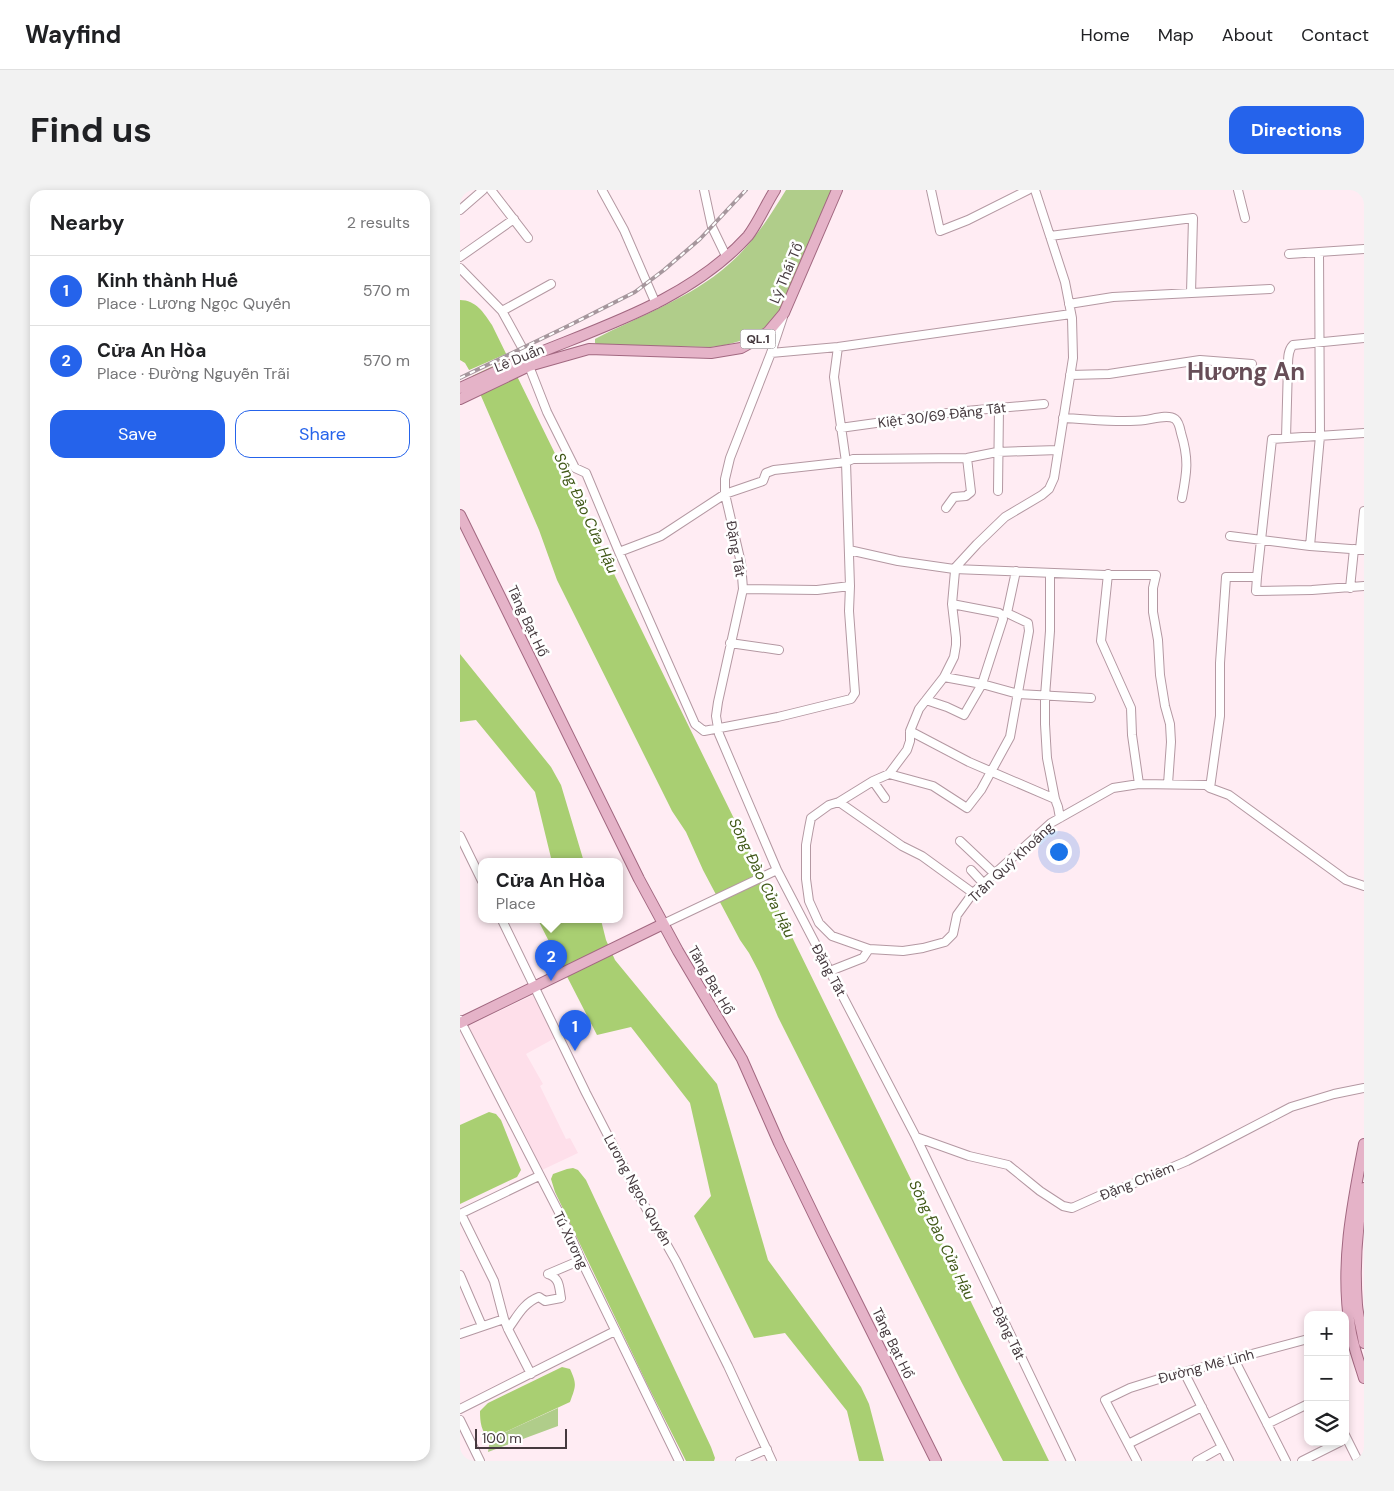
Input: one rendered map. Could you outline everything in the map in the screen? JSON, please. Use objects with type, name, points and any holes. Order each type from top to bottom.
[{"type":"main road","name":"QL.1","points":[[587,335],[656,304],[698,279],[749,234],[775,190]]},
{"type":"main road","name":"Lý Thái Tổ","points":[[589,349],[711,353],[741,348],[768,332],[784,313],[837,190]]},
{"type":"main road","points":[[587,335],[589,349]]},
{"type":"main road","name":"Lê Duẩn","points":[[460,399],[466,389],[587,335]]},
{"type":"main road","name":"Lê Duẩn","points":[[526,363],[589,349]]},
{"type":"main road","name":"Tăng Bạt Hổ","points":[[460,515],[663,924],[742,1059],[779,1143],[936,1461]]},
{"type":"main road","points":[[460,1022],[536,987],[663,924]]},
{"type":"main road","points":[[1364,1144],[1348,1227],[1351,1264],[1364,1343]]},
{"type":"main road","points":[[1348,1311],[1351,1264],[1364,1188]]},
{"type":"main road","points":[[1349,1333],[1364,1378]]},
{"type":"street","points":[[460,210],[483,190]]},
{"type":"street","points":[[491,190],[528,238]]},
{"type":"street","points":[[602,190],[624,230],[656,304]]},
{"type":"street","points":[[704,190],[712,227],[726,256]]},
{"type":"street","points":[[931,190],[940,231],[968,220],[1028,190]]},
{"type":"street","points":[[954,568],[1005,517],[1042,496],[1049,489],[1054,478],[1073,358],[1071,314],[1065,282],[1035,190]]},
{"type":"street","points":[[1238,190],[1245,218]]},
{"type":"street","points":[[1050,236],[1193,218],[1191,293]]},
{"type":"street","points":[[460,257],[514,219]]},
{"type":"street","points":[[1289,254],[1364,249]]},
{"type":"street","points":[[1310,546],[1320,436],[1319,252]]},
{"type":"street","points":[[460,268],[502,311],[523,348],[526,363],[547,412],[575,468],[586,473],[594,488],[596,498],[619,552],[696,724],[704,731],[778,717],[851,699],[855,693],[849,612],[850,586],[846,462],[834,377],[838,347]]},
{"type":"street","points":[[502,311],[551,284]]},
{"type":"street","points":[[1069,304],[1113,297],[1270,289]]},
{"type":"street","name":"Đặng Tất","points":[[784,313],[771,353],[730,458],[725,479],[725,494],[741,563],[743,589],[718,702],[717,728],[777,870],[916,1137],[1071,1461]]},
{"type":"street","points":[[771,353],[838,347],[1071,314]]},
{"type":"street","points":[[1286,438],[1288,364],[1290,349],[1293,344],[1364,338]]},
{"type":"street","points":[[1070,375],[1109,374],[1200,360],[1252,364]]},
{"type":"street","name":"Kiệt 30/69 Đặng Tất","points":[[840,428],[955,412],[1044,404]]},
{"type":"street","points":[[998,491],[999,408]]},
{"type":"street","points":[[1063,418],[1128,421],[1174,418],[1178,423],[1187,458],[1182,498]]},
{"type":"street","points":[[1364,433],[1272,439],[1256,591],[1312,590],[1364,586]]},
{"type":"street","points":[[619,552],[661,536],[725,494],[762,481],[766,473],[774,470],[846,462],[853,459],[967,458],[998,452],[1058,450]]},
{"type":"street","points":[[946,508],[954,497],[966,496],[971,492],[967,458]]},
{"type":"street","points":[[1350,588],[1360,549],[1364,512]]},
{"type":"street","points":[[1230,536],[1310,546],[1360,549]]},
{"type":"street","points":[[849,550],[898,561],[954,568],[1050,573],[1156,575],[1153,588],[1153,612],[1158,640],[1164,706],[1171,733],[1168,784]]},
{"type":"street","points":[[952,604],[998,613],[1028,623],[1029,631],[1010,737],[981,790],[967,808],[933,786],[889,774],[907,750],[910,741],[910,731],[919,708],[944,677],[954,657],[956,645],[952,604],[954,568]]},
{"type":"street","points":[[926,700],[964,715],[982,684],[1005,616],[1016,571]]},
{"type":"street","points":[[1050,573],[1050,631],[1044,696],[1047,758],[1060,818]]},
{"type":"street","points":[[1108,574],[1102,641],[1131,708],[1132,735],[1139,784]]},
{"type":"street","points":[[1210,788],[1220,716],[1221,654],[1226,576],[1257,577]]},
{"type":"street","points":[[743,589],[817,590],[850,586]]},
{"type":"street","points":[[730,643],[779,650]]},
{"type":"street","points":[[944,677],[982,684],[1018,694],[1091,698]]},
{"type":"street","points":[[910,731],[969,762],[1055,799]]},
{"type":"street","name":"Trần Quý Khoáng","points":[[889,774],[829,805],[811,818],[806,845],[806,879],[809,901],[819,923],[832,936],[869,949],[903,951],[945,942],[953,934],[957,915],[973,893],[1051,823],[1113,788],[1139,784],[1206,785],[1230,795],[1346,880],[1364,886]]},
{"type":"street","points":[[874,781],[885,798]]},
{"type":"street","points":[[838,802],[902,846],[922,856],[973,893]]},
{"type":"street","points":[[460,836],[478,873]]},
{"type":"street","points":[[960,841],[995,874]]},
{"type":"street","points":[[663,924],[777,870]]},
{"type":"street","points":[[971,870],[984,884]]},
{"type":"street","name":"Lương Ngọc Quyến","points":[[504,923],[586,1093],[638,1194],[676,1261],[772,1461]]},
{"type":"street","points":[[830,971],[863,958],[869,949]]},
{"type":"street","name":"Tú Xương","points":[[460,1022],[568,1230],[679,1461]]},
{"type":"street","name":"Đặng Chiêm","points":[[916,1137],[969,1156],[1008,1165],[1040,1191],[1063,1206],[1072,1208],[1187,1162],[1291,1106],[1364,1088]]},
{"type":"street","points":[[531,1374],[504,1319],[494,1281],[460,1214],[539,1176]]},
{"type":"street","points":[[508,1329],[530,1300],[539,1298],[545,1301],[561,1298],[558,1280],[548,1274],[581,1260]]},
{"type":"street","points":[[460,1276],[482,1326]]},
{"type":"street","points":[[460,1334],[504,1319]]},
{"type":"street","points":[[460,1409],[615,1331]]},
{"type":"street","name":"Đường Mê Linh","points":[[1128,1444],[1105,1400],[1130,1388],[1304,1340]]},
{"type":"street","points":[[1234,1359],[1286,1461]]},
{"type":"street","points":[[1184,1372],[1230,1461]]},
{"type":"street","points":[[1267,1424],[1304,1406]]},
{"type":"street","points":[[1137,1461],[1128,1444],[1202,1407]]},
{"type":"street","points":[[460,1420],[480,1461]]},
{"type":"street","points":[[1302,1461],[1331,1446]]},
{"type":"street","points":[[1348,1446],[1358,1461]]},
{"type":"street","points":[[1197,1461],[1222,1447]]},
{"type":"street","points":[[740,1461],[767,1449]]},
{"type":"shaded area","points":[[786,190],[833,190],[787,297],[779,312],[761,330],[741,340],[711,347],[598,345],[595,343],[595,339],[681,297],[728,265],[753,239]]},
{"type":"shaded area","points":[[533,995],[555,1038],[526,1054],[543,1084],[540,1086],[566,1139],[570,1138],[578,1153],[542,1170],[466,1027]]},
{"type":"shaded area","points":[[558,1408],[558,1426],[488,1452],[490,1439]]},
{"type":"water","name":"Sông Đào Cửa Hậu","points":[[460,300],[471,302],[475,305],[483,312],[492,325],[1049,1461],[1003,1461],[962,1383],[778,1017],[759,972],[703,870],[686,832],[672,811],[557,580],[539,530],[472,375],[465,363],[460,360]]},
{"type":"water","points":[[460,654],[551,767],[561,785],[583,858],[551,858],[535,792],[476,720],[460,722]]},
{"type":"water","points":[[540,923],[602,923],[606,940],[615,960],[717,1084],[768,1260],[861,1387],[869,1404],[884,1461],[859,1461],[847,1411],[785,1333],[754,1338],[694,1216],[711,1196],[690,1103],[631,1027],[597,1035]]},
{"type":"water","points":[[489,1112],[496,1114],[501,1120],[521,1170],[517,1177],[460,1204],[460,1125]]},
{"type":"water","points":[[573,1168],[578,1170],[586,1180],[711,1447],[715,1458],[714,1461],[686,1461],[648,1386],[555,1192],[551,1179],[553,1174]]},
{"type":"water","points":[[562,1367],[570,1369],[575,1382],[570,1402],[490,1439],[487,1436],[480,1419],[480,1411],[488,1403]]},
{"type":"pier","points":[[508,353],[510,358],[470,377],[467,371]]},
{"type":"railway","points":[[460,378],[635,292],[700,239],[746,190]]},
{"type":"place","name":"Cửa An Hòa","points":[[551,981]]},
{"type":"place","name":"Kinh thành Huế","points":[[575,1051]]},
{"type":"district","name":"Hương An","points":[[1246,371]]}]
